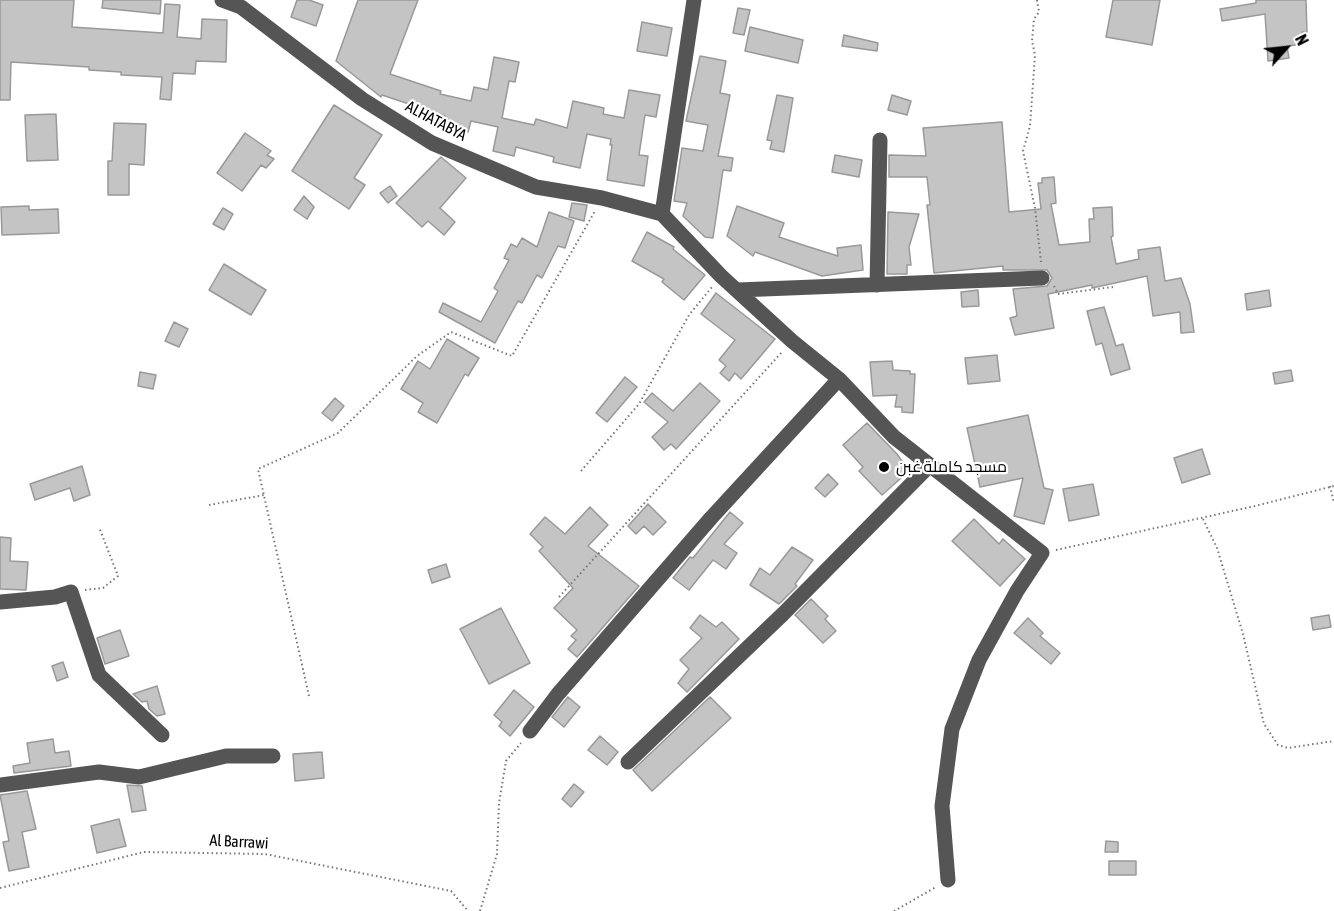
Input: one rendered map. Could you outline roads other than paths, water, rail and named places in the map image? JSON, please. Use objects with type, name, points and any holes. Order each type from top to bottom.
[{"type":"street","name":"ALHATABYA","points":[[222,0],[241,6],[362,99],[432,143],[536,187],[602,198],[662,214]]},
{"type":"street","points":[[694,0],[662,214],[721,276],[792,341],[839,379],[894,437],[1042,553],[1017,591],[980,660],[952,729],[942,806],[948,880]]},
{"type":"street","points":[[877,285],[880,140]]},
{"type":"street","points":[[738,290],[1042,278]]},
{"type":"street","points":[[530,731],[558,694],[711,518],[839,379]]},
{"type":"street","points":[[628,762],[783,614],[930,465]]},
{"type":"street","points":[[0,603],[55,597],[71,592],[99,675],[162,735]]},
{"type":"street","points":[[0,785],[99,772],[139,777],[226,756],[273,756]]},
{"type":"place","name":"مسجد كاملة غبن","points":[[884,467]]}]
